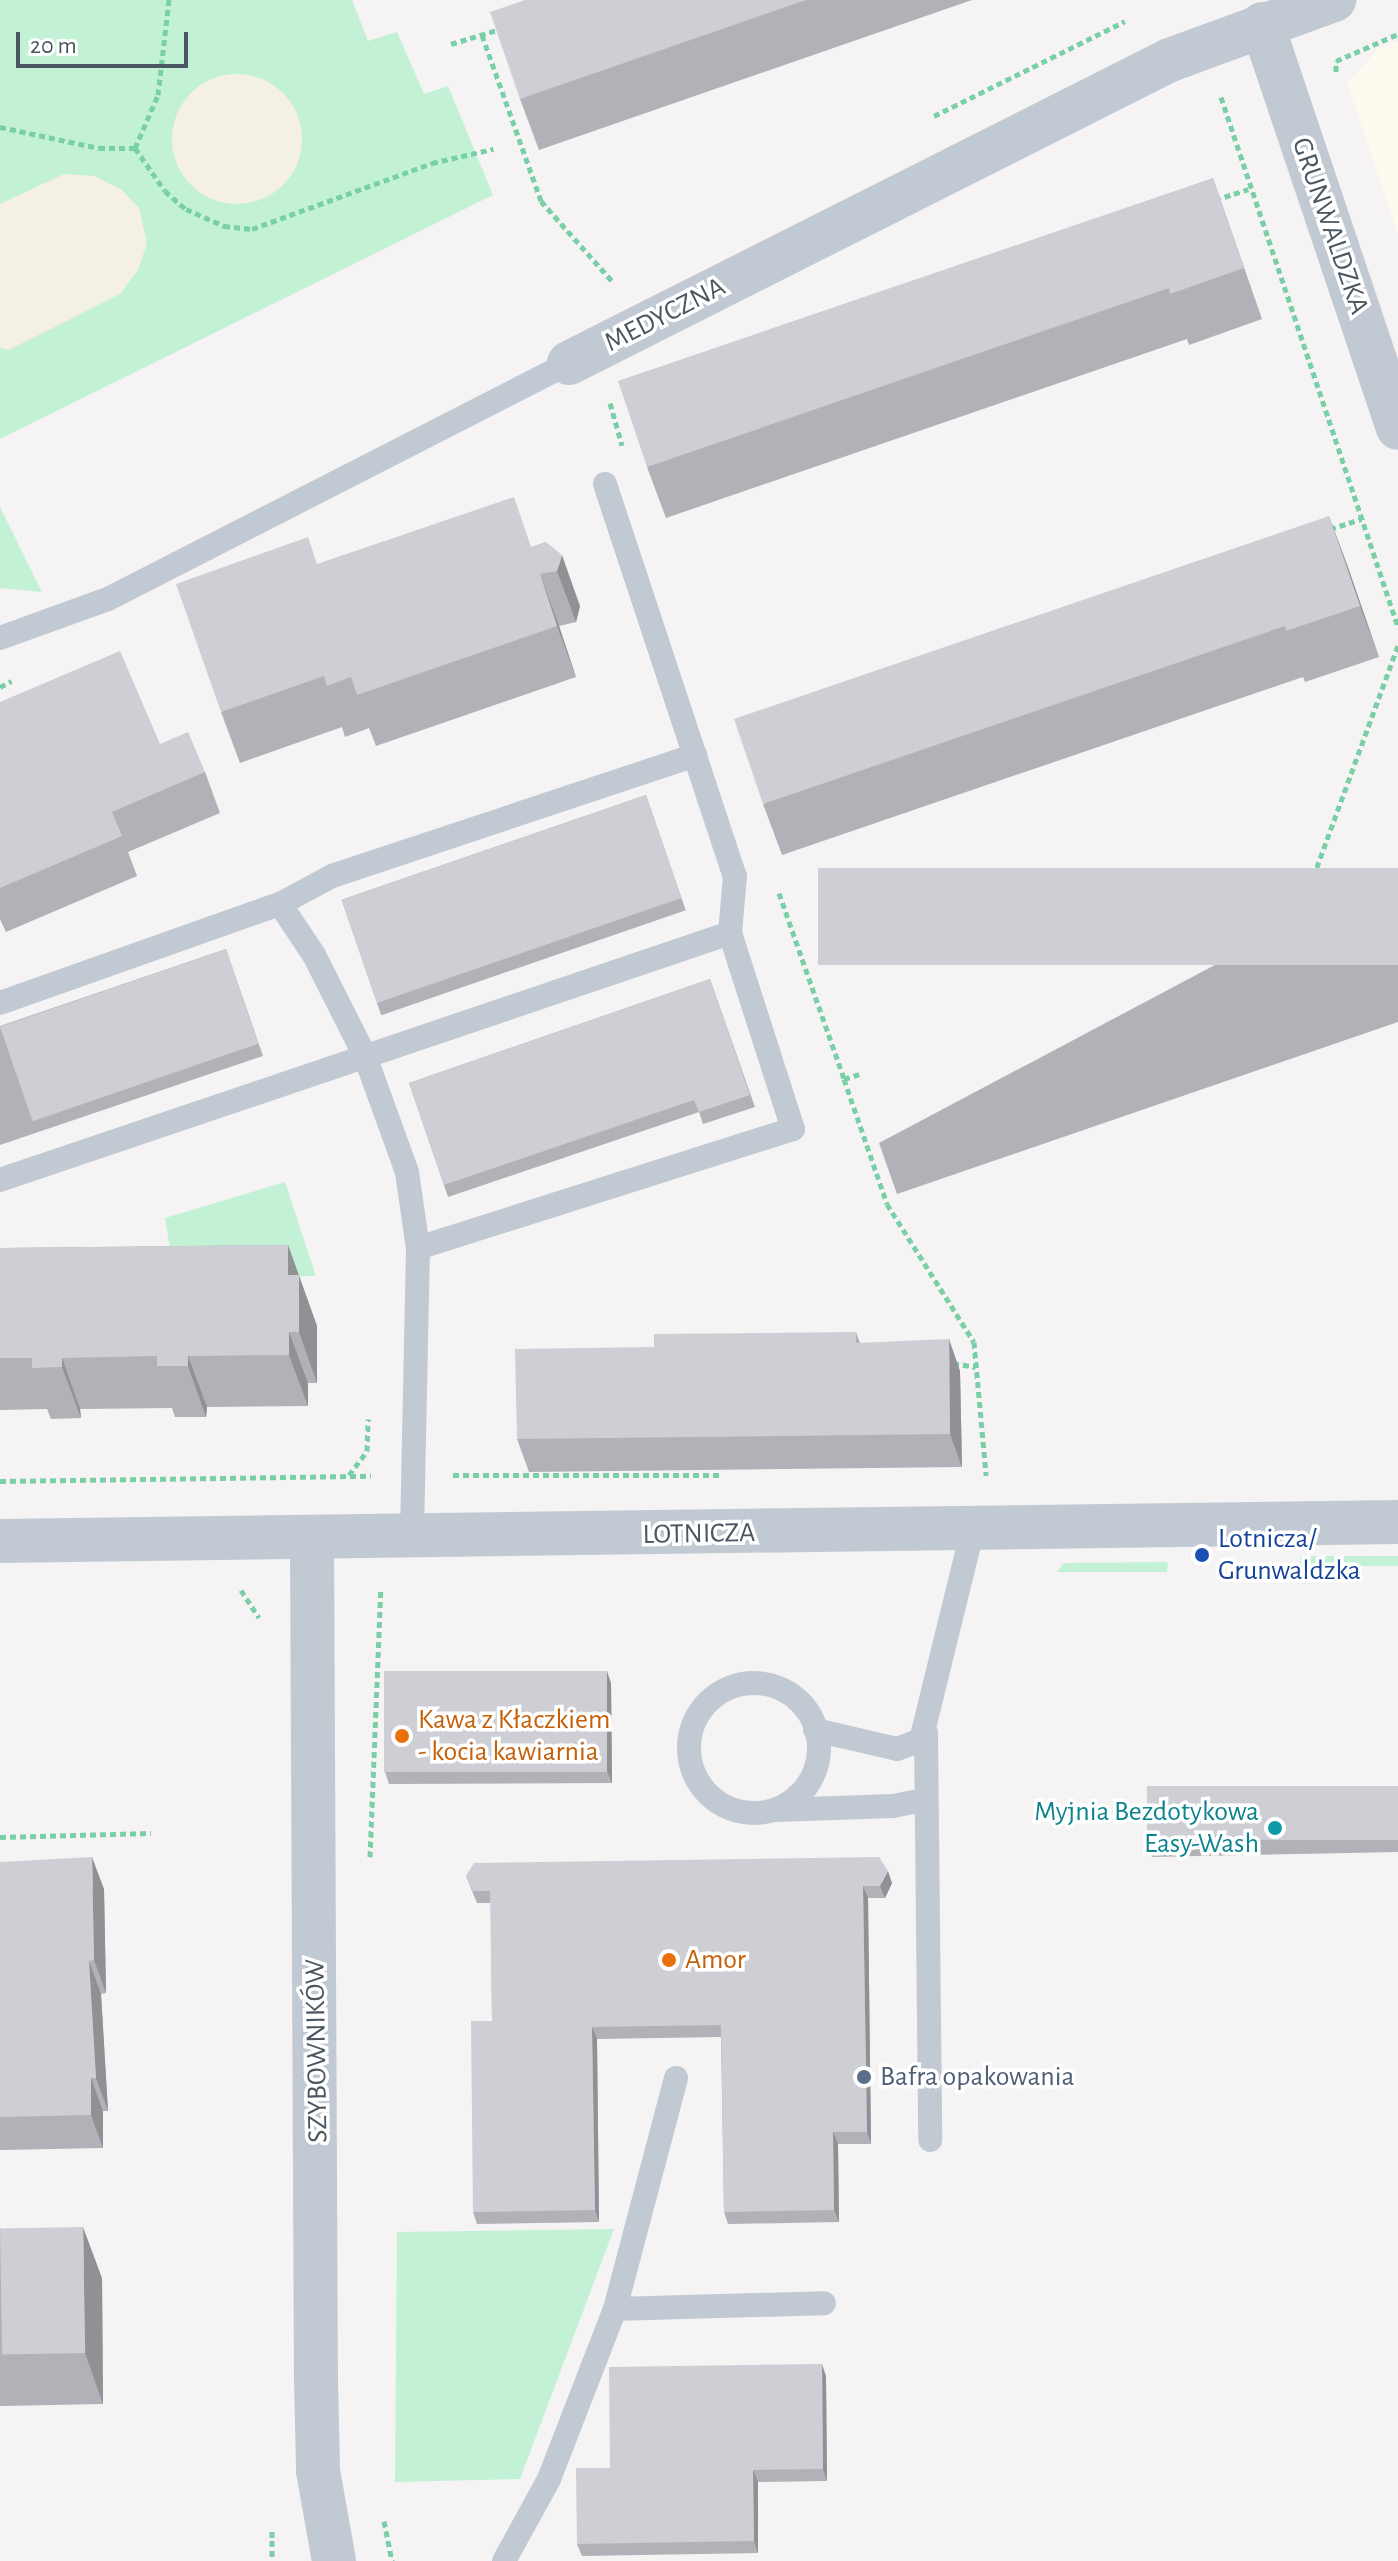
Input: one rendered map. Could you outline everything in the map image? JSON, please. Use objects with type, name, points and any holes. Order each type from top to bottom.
[{"type":"street","name":"MEDYCZNA","points":[[569,363],[1170,60],[1258,12],[1334,0]]},
{"type":"street","name":"GRUNWALDZKA","points":[[1258,12],[1388,364],[1398,428]]},
{"type":"street","name":"LOTNICZA","points":[[0,1541],[412,1539],[1398,1522]]},
{"type":"street","name":"SZYBOWNIKÓW","points":[[312,1540],[318,2471],[334,2561]]},
{"type":"lane","name":"MEDYCZNA","points":[[0,638],[108,599],[569,363]]},
{"type":"lane","points":[[418,1248],[793,1129],[730,933],[735,876],[605,484]]},
{"type":"lane","points":[[0,1003],[280,904],[332,876],[695,755]]},
{"type":"lane","points":[[280,904],[314,955],[365,1056],[407,1172],[418,1248],[412,1539]]},
{"type":"lane","points":[[0,1180],[730,933]]},
{"type":"lane","points":[[930,2140],[923,1800],[926,1733],[973,1529]]},
{"type":"lane","points":[[772,1810],[794,1798],[811,1779],[818,1754],[815,1730],[795,1698],[760,1684],[723,1691],[697,1718],[689,1755],[703,1789],[735,1810],[772,1810],[893,1806],[923,1800]]},
{"type":"lane","points":[[815,1730],[897,1749],[915,1745],[926,1733]]},
{"type":"lane","points":[[504,2561],[549,2479],[615,2309],[676,2078]]},
{"type":"lane","points":[[615,2309],[824,2303]]},
{"type":"path","points":[[135,148],[158,95],[169,0]]},
{"type":"path","points":[[922,122],[1119,20],[1130,22]]},
{"type":"path","points":[[451,44],[511,25]]},
{"type":"path","points":[[1336,61],[1398,34]]},
{"type":"path","points":[[482,35],[541,201],[613,282],[620,278]]},
{"type":"path","points":[[0,127],[99,148],[135,148]]},
{"type":"path","points":[[135,148],[165,191],[186,209],[224,226],[252,229],[432,163],[493,149]]},
{"type":"path","points":[[1203,204],[1248,189],[1398,627]]},
{"type":"path","points":[[623,399],[608,404],[623,448]]},
{"type":"path","points":[[1316,534],[1361,519]]},
{"type":"path","points":[[1297,921],[1398,645]]},
{"type":"path","points":[[778,891],[887,1204],[974,1342],[983,1475],[999,1475]]},
{"type":"path","points":[[844,1079],[873,1069]]},
{"type":"path","points":[[947,1362],[976,1367]]},
{"type":"path","points":[[348,1476],[367,1451],[368,1405]]},
{"type":"path","points":[[0,1481],[731,1475]]},
{"type":"path","points":[[369,1868],[380,1588]]},
{"type":"path","points":[[0,1837],[151,1833]]},
{"type":"path","points":[[383,2517],[392,2561]]},
{"type":"shaded area","points":[[1398,41],[1398,235],[1347,83],[1379,48]]},
{"type":"green space","points":[[0,0],[352,0],[368,41],[397,32],[424,94],[448,86],[493,195],[0,439]]},
{"type":"green space","points":[[0,507],[42,592],[0,588]]},
{"type":"green space","points":[[285,1182],[316,1276],[175,1279],[165,1218]]},
{"type":"green space","points":[[1300,1556],[1398,1556],[1398,1566],[1300,1566]]},
{"type":"green space","points":[[1168,1562],[1167,1572],[1057,1572],[1064,1563]]},
{"type":"green space","points":[[614,2229],[520,2479],[395,2482],[397,2232]]},
{"type":"sand","points":[[237,74],[262,79],[283,93],[297,114],[302,139],[297,164],[283,185],[262,199],[237,204],[212,199],[191,185],[177,164],[172,139],[177,114],[191,93],[212,79]]},
{"type":"sand","points":[[64,174],[94,176],[121,189],[139,208],[147,243],[138,270],[120,294],[9,350],[0,348],[0,204]]},
{"type":"building","points":[[525,0],[806,0],[520,99],[490,12]]},
{"type":"building","points":[[1213,178],[1244,268],[1170,294],[1169,288],[647,467],[618,381]]},
{"type":"building","points":[[514,497],[531,547],[546,542],[562,555],[557,571],[540,574],[557,626],[357,695],[351,677],[327,686],[324,676],[221,712],[176,584],[308,537],[317,564]]},
{"type":"building","points":[[1329,516],[1360,606],[1286,631],[1285,626],[763,804],[734,719]]},
{"type":"building","points":[[120,651],[160,744],[188,732],[205,772],[112,812],[122,836],[0,888],[0,702]]},
{"type":"building","points":[[646,795],[681,898],[377,1003],[342,900]]},
{"type":"building","points":[[818,868],[1398,868],[1398,965],[818,965]]},
{"type":"building","points":[[226,949],[259,1044],[33,1121],[0,1027]]},
{"type":"building","points":[[710,979],[750,1095],[699,1112],[694,1100],[444,1185],[409,1083]]},
{"type":"building","points":[[288,1245],[288,1275],[299,1275],[299,1332],[289,1332],[289,1355],[188,1356],[188,1366],[157,1366],[157,1356],[62,1358],[62,1367],[32,1368],[32,1358],[0,1358],[0,1248]]},
{"type":"building","points":[[856,1332],[856,1343],[949,1339],[950,1434],[517,1439],[515,1349],[654,1347],[654,1334]]},
{"type":"building","points":[[384,1671],[607,1671],[607,1772],[384,1772]]},
{"type":"building","name":"Myjnia Bezdotykowa Easy-Wash","points":[[1147,1786],[1398,1786],[1398,1840],[1147,1840]]},
{"type":"building","points":[[92,1857],[94,1960],[89,1961],[96,2078],[91,2078],[91,2115],[0,2117],[0,1862]]},
{"type":"building","points":[[879,1857],[888,1871],[880,1886],[863,1886],[867,2132],[833,2132],[834,2210],[724,2212],[721,2025],[592,2027],[595,2210],[473,2212],[471,2021],[492,2021],[490,1891],[473,1891],[466,1876],[474,1863]]},
{"type":"building","points":[[83,2227],[85,2353],[2,2354],[0,2228]]},
{"type":"building","points":[[822,2364],[823,2469],[753,2470],[754,2541],[577,2544],[576,2468],[610,2468],[609,2367]]},
{"type":"place","name":"Lotnicza/ Grunwaldzka","points":[[1202,1555]]},
{"type":"place","name":"Kawa z Kłaczkiem - kocia kawiarnia","points":[[402,1736]]},
{"type":"place","name":"Myjnia Bezdotykowa Easy-Wash","points":[[1275,1828]]},
{"type":"place","name":"Amor","points":[[669,1960]]},
{"type":"place","name":"Bafra opakowania","points":[[864,2077]]}]
